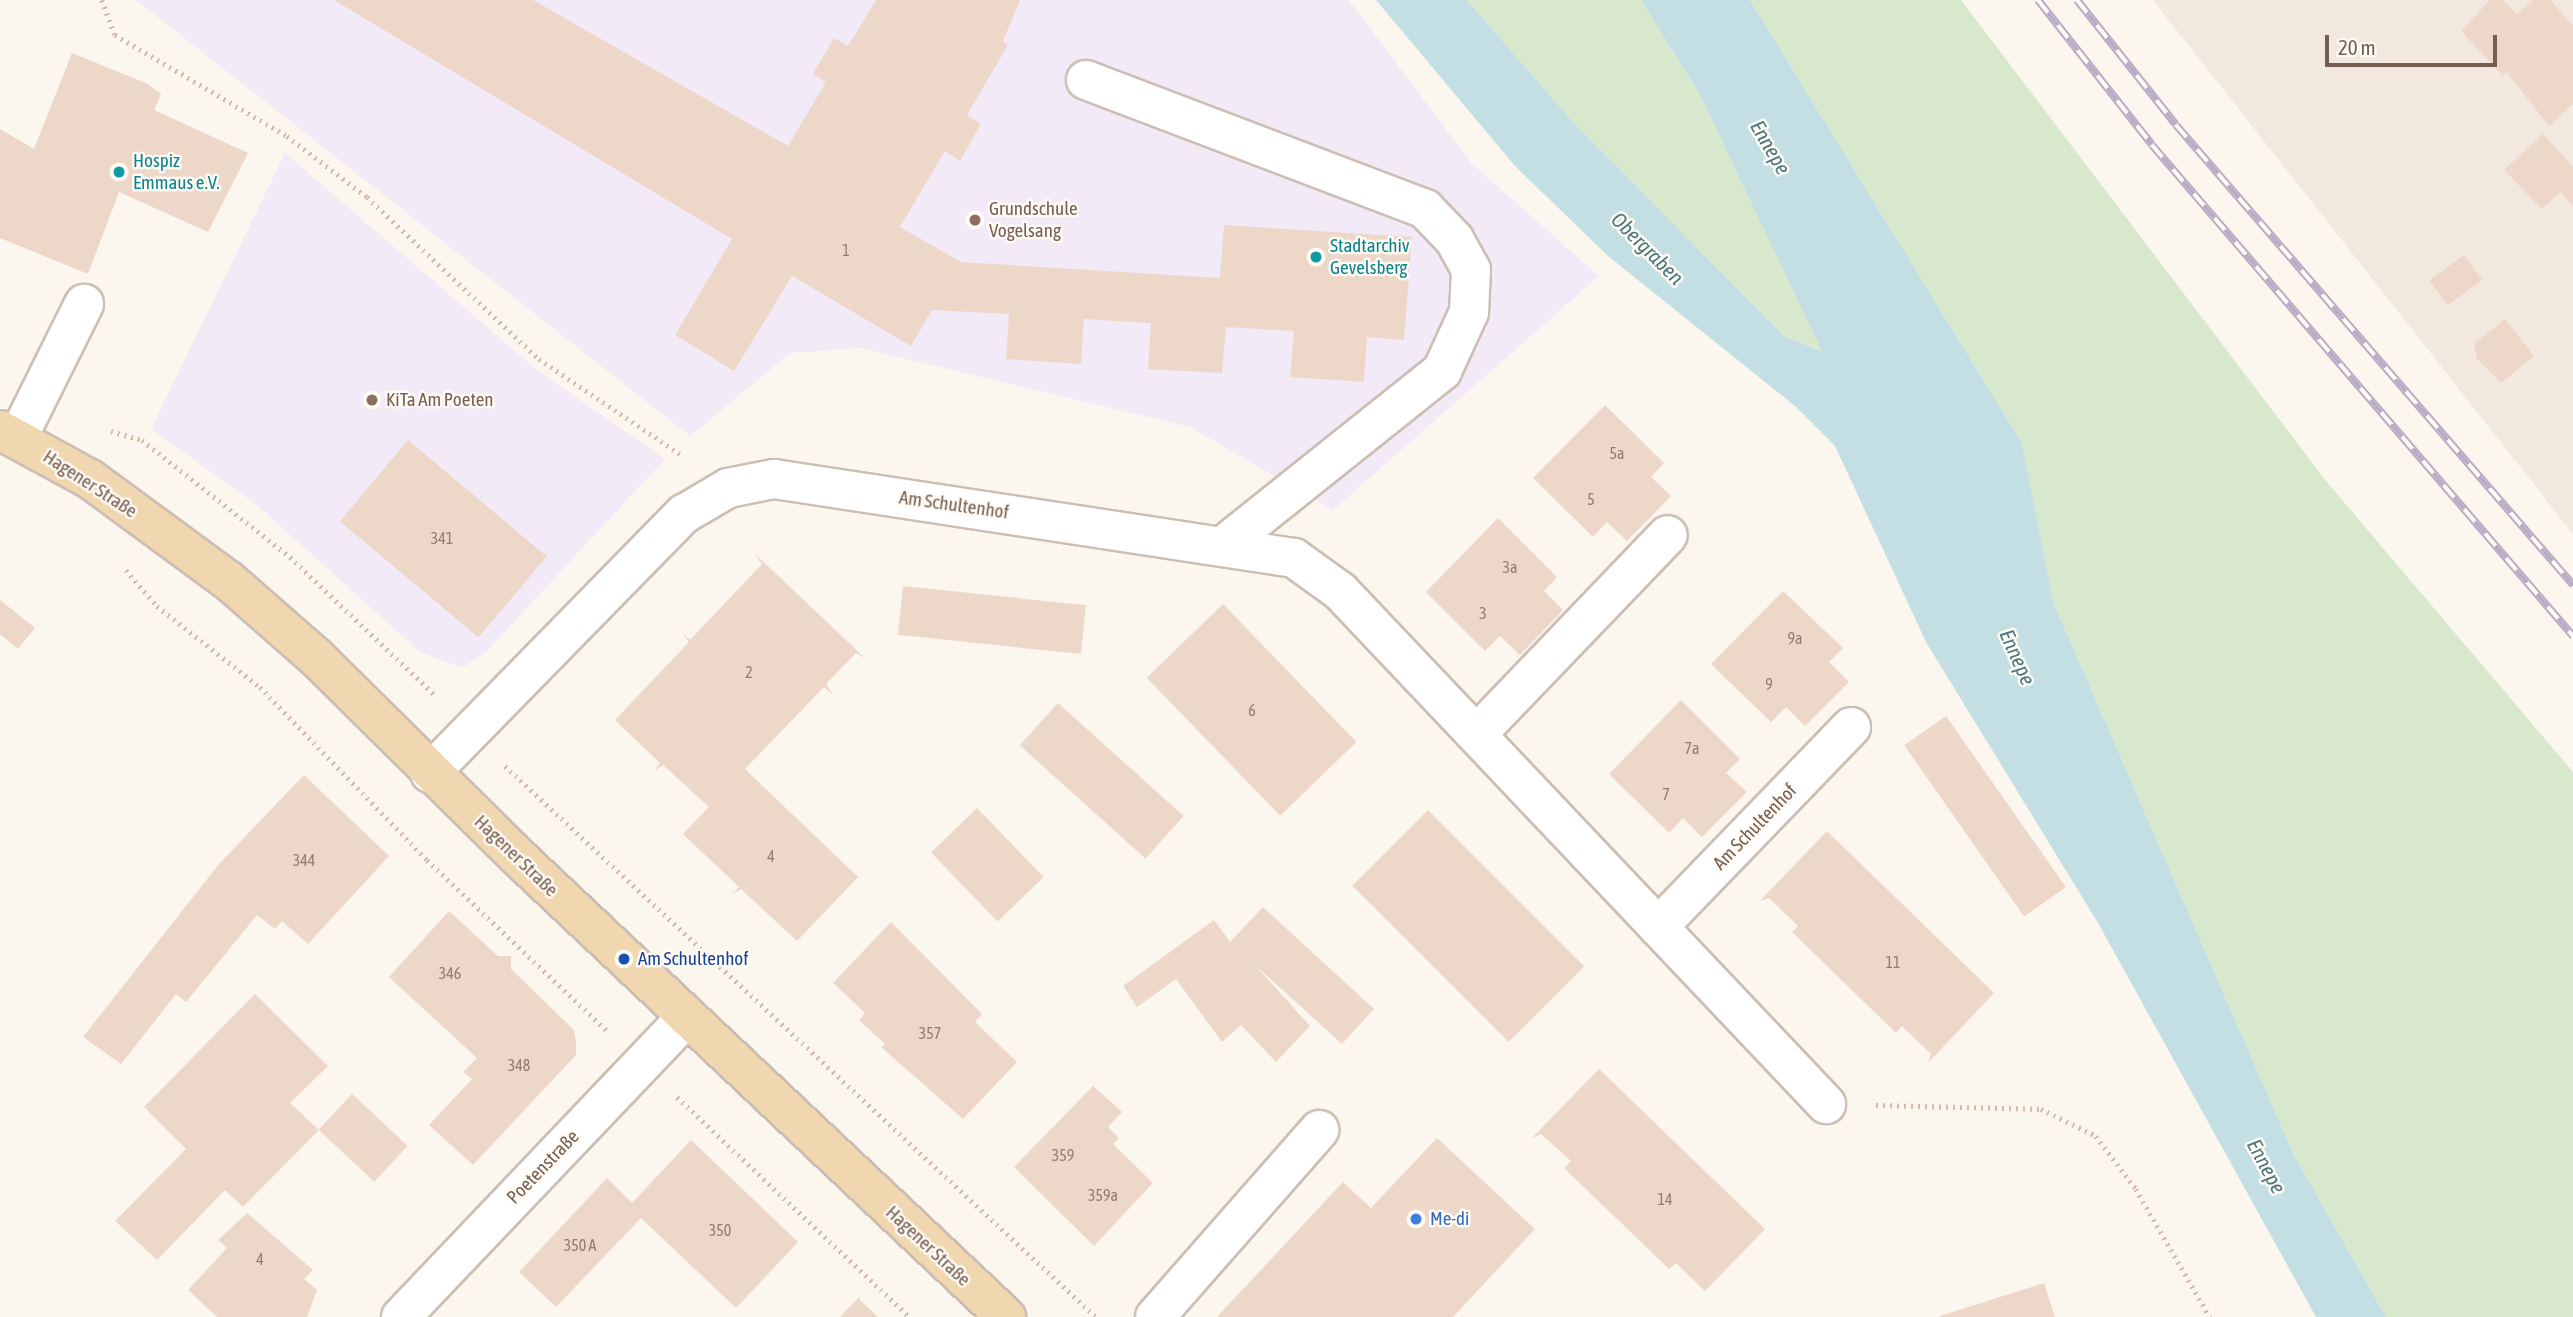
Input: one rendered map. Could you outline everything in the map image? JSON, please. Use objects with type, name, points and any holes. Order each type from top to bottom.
[{"type":"main road","name":"Hagener Straße","points":[[9,434],[90,479],[229,581],[687,1018],[1006,1317]]},
{"type":"street","points":[[1086,80],[1425,209],[1454,239],[1471,270],[1469,312],[1442,371],[1225,544]]},
{"type":"street","points":[[9,434],[38,399],[84,304]]},
{"type":"street","name":"Am Schultenhof","points":[[430,773],[468,730],[684,514],[728,488],[774,479],[1225,544],[1294,558],[1340,591],[1478,733],[1826,1104]]},
{"type":"street","points":[[1478,733],[1668,536]]},
{"type":"street","name":"Am Schultenhof","points":[[1658,927],[1851,727]]},
{"type":"street","name":"Poetenstraße","points":[[401,1317],[687,1018]]},
{"type":"street","points":[[1155,1317],[1319,1130]]},
{"type":"path","points":[[102,0],[115,35],[287,136],[367,197],[539,359],[728,488]]},
{"type":"path","points":[[38,399],[86,423],[142,440],[290,557],[468,730],[1096,1317]]},
{"type":"path","points":[[118,561],[157,606],[260,687],[427,860],[909,1317]]},
{"type":"path","points":[[1826,1104],[2041,1109],[2096,1136],[2136,1189],[2210,1317]]},
{"type":"shaded area","name":"Grundschule Vogelsang","points":[[136,0],[1349,0],[1472,164],[1599,276],[1333,510],[1190,427],[860,348],[790,353],[690,436]]},
{"type":"shaded area","points":[[2153,0],[2573,0],[2573,534]]},
{"type":"shaded area","name":"KiTa Am Poeten","points":[[285,153],[537,370],[665,459],[486,652],[462,668],[420,652],[257,505],[151,429]]},
{"type":"green space","points":[[1467,0],[1641,0],[1700,95],[1823,351],[1784,336],[1573,122]]},
{"type":"green space","points":[[1750,0],[1961,0],[2326,481],[2573,772],[2573,1317],[2386,1317],[2293,1153],[2054,604],[2022,443]]},
{"type":"water","points":[[1376,0],[1467,0],[1573,122],[1784,336],[1822,351],[1700,95],[1641,0],[1750,0],[2022,443],[2054,604],[2293,1153],[2386,1317],[2316,1317],[2098,923],[1926,642],[1835,446],[1795,406],[1608,256],[1515,166]]},
{"type":"building","points":[[334,0],[533,0],[788,146],[826,82],[813,74],[834,38],[848,46],[876,0],[1020,0],[1003,41],[1008,45],[967,115],[981,124],[960,161],[945,151],[900,227],[961,262],[1220,278],[1224,225],[1412,237],[1404,340],[1367,337],[1364,382],[1290,377],[1294,331],[1226,327],[1222,373],[1148,369],[1151,323],[1084,319],[1081,364],[1006,359],[1009,314],[932,310],[911,346],[792,276],[734,371],[675,335],[732,239]]},
{"type":"building","points":[[2490,0],[2503,0],[2517,14],[2533,0],[2550,0],[2573,25],[2573,104],[2549,126],[2507,72],[2503,76],[2461,31]]},
{"type":"building","name":"Hospiz Emmaus e.V.","points":[[72,53],[148,84],[161,94],[154,110],[248,153],[208,232],[119,192],[88,274],[0,238],[0,129],[34,149]]},
{"type":"building","points":[[2543,134],[2573,167],[2573,206],[2560,192],[2542,209],[2504,170]]},
{"type":"building","points":[[2464,255],[2482,280],[2447,305],[2429,280]]},
{"type":"building","points":[[2505,319],[2534,356],[2501,383],[2477,359],[2474,344]]},
{"type":"building","points":[[1605,405],[1664,463],[1651,477],[1671,496],[1627,541],[1607,522],[1593,537],[1533,478]]},
{"type":"building","name":"KiTa Am Poeten","points":[[408,440],[547,556],[479,638],[340,521]]},
{"type":"building","points":[[1498,518],[1557,577],[1544,591],[1563,610],[1520,655],[1500,636],[1485,651],[1426,592]]},
{"type":"building","points":[[754,553],[865,658],[856,653],[826,684],[833,695],[824,687],[745,769],[858,877],[797,941],[741,889],[731,895],[739,887],[683,834],[709,807],[663,765],[654,771],[660,763],[615,720],[689,642],[682,632],[690,640],[762,564]]},
{"type":"building","points":[[903,586],[1086,605],[1081,654],[898,635]]},
{"type":"building","points":[[1783,591],[1843,648],[1829,662],[1849,682],[1805,726],[1786,707],[1771,722],[1711,664]]},
{"type":"building","points":[[0,600],[35,628],[18,649],[0,634]]},
{"type":"building","points":[[1223,604],[1356,742],[1280,816],[1147,678]]},
{"type":"building","points":[[1681,700],[1740,759],[1726,773],[1747,792],[1702,837],[1683,818],[1669,833],[1609,774]]},
{"type":"building","points":[[1058,703],[1184,816],[1145,858],[1020,745]]},
{"type":"building","points":[[1946,716],[2066,887],[2024,916],[1904,745]]},
{"type":"building","points":[[304,775],[389,856],[308,944],[282,921],[275,929],[257,915],[186,1002],[176,994],[121,1064],[83,1037],[219,864]]},
{"type":"building","points":[[977,808],[1044,877],[998,922],[931,852]]},
{"type":"building","points":[[1428,810],[1584,966],[1509,1042],[1352,886]]},
{"type":"building","points":[[1827,831],[1994,993],[1928,1063],[1931,1054],[1902,1026],[1896,1033],[1792,932],[1798,926],[1769,898],[1760,901]]},
{"type":"building","points":[[1263,907],[1374,1009],[1342,1044],[1255,965],[1310,1026],[1276,1062],[1241,1025],[1222,1042],[1176,979],[1137,1007],[1123,986],[1214,920],[1230,942]]},
{"type":"building","points":[[449,911],[498,956],[511,956],[511,969],[574,1030],[576,1042],[576,1055],[473,1165],[429,1125],[472,1079],[463,1072],[477,1058],[389,977]]},
{"type":"building","points":[[891,922],[982,1014],[975,1022],[1017,1062],[963,1119],[881,1047],[885,1044],[859,1020],[865,1013],[833,983]]},
{"type":"building","points":[[255,994],[328,1066],[290,1103],[319,1130],[243,1207],[225,1190],[157,1260],[115,1221],[186,1149],[144,1107]]},
{"type":"building","points":[[1599,1069],[1765,1229],[1705,1291],[1676,1263],[1669,1269],[1564,1168],[1571,1161],[1541,1134],[1532,1138]]},
{"type":"building","points":[[1093,1086],[1122,1112],[1108,1127],[1119,1138],[1113,1144],[1153,1183],[1094,1246],[1014,1167]]},
{"type":"building","points":[[352,1094],[408,1146],[374,1182],[319,1130]]},
{"type":"building","name":"Me-di","points":[[1437,1138],[1535,1229],[1453,1317],[1217,1317],[1343,1182],[1371,1208]]},
{"type":"building","points":[[691,1140],[798,1242],[736,1308],[641,1218],[556,1307],[519,1272],[607,1178],[632,1203]]},
{"type":"building","points":[[247,1213],[313,1270],[304,1279],[317,1290],[307,1317],[217,1317],[188,1290],[227,1248],[218,1240]]},
{"type":"building","points":[[2044,1283],[2055,1317],[1940,1317],[1940,1316]]},
{"type":"building","points":[[859,1297],[878,1317],[840,1317]]},
{"type":"railway","points":[[2038,0],[2152,145],[2573,636]]},
{"type":"railway","points":[[2077,0],[2176,125],[2573,585]]},
{"type":"place","name":"Hospiz Emmaus e.V.","points":[[119,172]]},
{"type":"place","name":"Grundschule Vogelsang","points":[[975,220]]},
{"type":"place","name":"Stadtarchiv Gevelsberg","points":[[1316,257]]},
{"type":"place","name":"KiTa Am Poeten","points":[[372,400]]},
{"type":"place","name":"Am Schultenhof","points":[[624,959]]},
{"type":"place","name":"Me-di","points":[[1416,1219]]},
{"type":"water label","name":"Ennepe","points":[[1771,147]]},
{"type":"water label","name":"Obergraben","points":[[1648,248]]},
{"type":"water label","name":"Ennepe","points":[[2018,657]]},
{"type":"water label","name":"Ennepe","points":[[2267,1166]]}]
